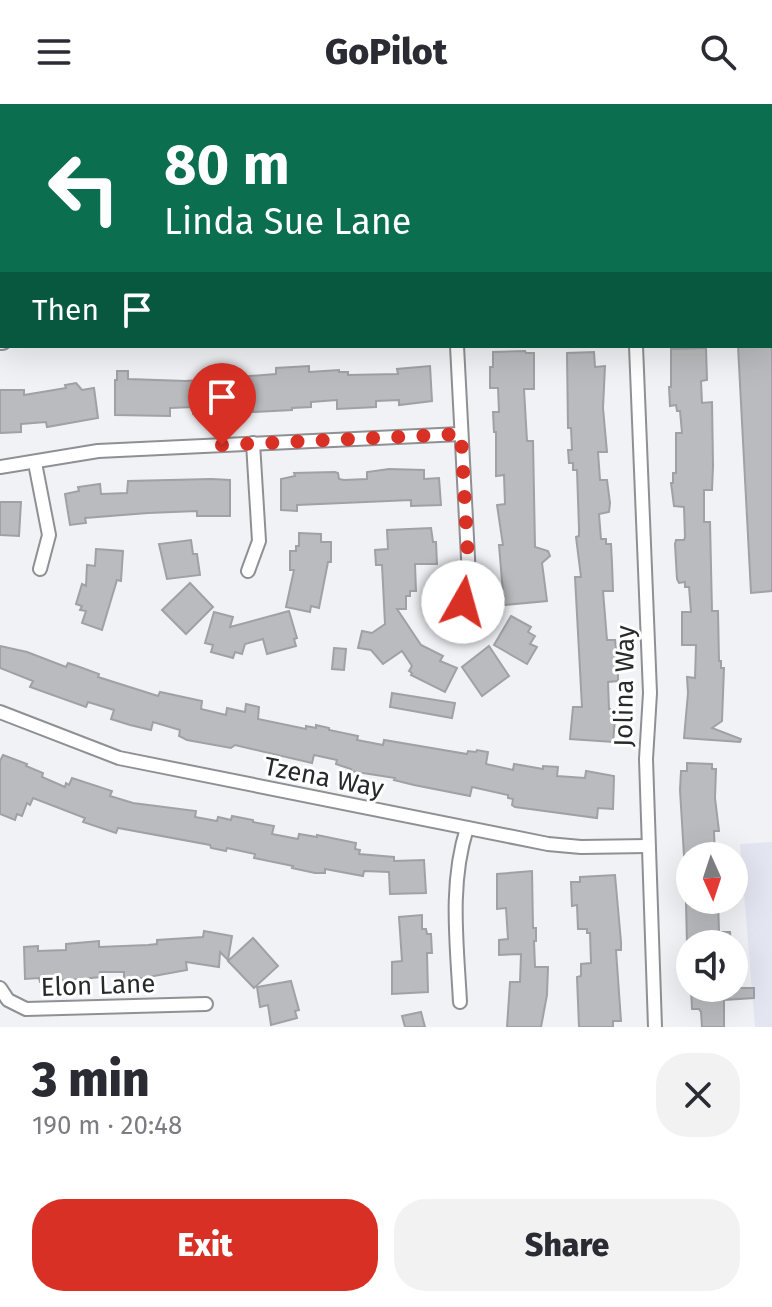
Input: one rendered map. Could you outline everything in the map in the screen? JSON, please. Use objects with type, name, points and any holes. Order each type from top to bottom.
[{"type":"street","points":[[457,348],[469,577],[463,602]]},
{"type":"street","name":"Jolina Way","points":[[636,348],[650,693],[646,759],[655,1027]]},
{"type":"street","points":[[0,467],[98,451],[461,434]]},
{"type":"street","points":[[248,571],[259,541],[253,443]]},
{"type":"street","points":[[35,463],[49,535],[40,569]]},
{"type":"street","name":"Tzena Way","points":[[0,712],[119,758],[548,844],[648,846]]},
{"type":"street","points":[[460,1002],[455,896],[459,852],[467,828]]},
{"type":"street","name":"Elon Lane","points":[[0,988],[8,1000],[26,1009],[206,1004]]},
{"type":"shaded area","points":[[772,842],[772,1027],[755,1027],[746,914],[748,844]]},
{"type":"building","points":[[706,348],[707,380],[701,381],[702,403],[712,402],[713,466],[712,490],[704,490],[704,522],[710,522],[712,611],[718,611],[719,661],[721,668],[724,668],[722,721],[712,728],[741,739],[740,742],[684,738],[687,677],[695,678],[696,645],[682,645],[682,612],[691,612],[689,587],[677,579],[675,544],[676,540],[684,540],[685,537],[684,507],[674,506],[671,483],[673,473],[676,473],[676,433],[682,433],[680,411],[677,411],[676,405],[670,406],[671,349]]},
{"type":"building","points":[[738,348],[772,348],[772,591],[751,593]]},
{"type":"building","points":[[493,352],[534,353],[534,389],[524,389],[527,441],[533,441],[535,547],[548,551],[550,556],[542,563],[547,601],[504,605],[499,545],[503,545],[497,505],[505,504],[504,475],[496,476],[493,412],[499,412],[498,388],[490,388],[490,367],[493,367]]},
{"type":"building","points":[[594,352],[595,367],[605,366],[603,408],[607,452],[598,452],[600,480],[607,480],[610,503],[609,512],[599,514],[601,539],[611,544],[613,591],[603,591],[607,640],[615,640],[618,661],[618,681],[608,682],[609,709],[616,709],[613,742],[570,739],[573,707],[582,707],[575,577],[581,577],[576,537],[579,536],[577,470],[573,470],[573,463],[569,463],[568,450],[572,450],[571,428],[568,428],[567,353]]},
{"type":"building","points":[[309,366],[309,372],[339,370],[348,372],[348,375],[398,374],[397,369],[430,366],[432,401],[399,405],[399,400],[376,401],[376,407],[337,409],[337,400],[311,402],[311,407],[292,410],[253,412],[237,410],[237,407],[213,408],[214,413],[193,414],[193,407],[170,408],[170,416],[115,415],[117,371],[128,371],[128,379],[186,381],[276,374],[276,368]]},
{"type":"building","points":[[76,383],[82,390],[94,388],[98,418],[47,427],[46,422],[21,424],[21,432],[0,433],[0,390],[24,390],[24,395],[66,388],[65,385]]},
{"type":"building","points":[[424,470],[424,479],[439,478],[441,505],[411,506],[411,500],[297,505],[297,511],[281,510],[281,479],[295,476],[294,473],[335,472],[339,479],[344,480],[367,479],[367,472]]},
{"type":"building","points":[[230,480],[230,516],[197,516],[197,511],[148,513],[85,518],[86,523],[70,525],[65,494],[79,491],[78,487],[100,484],[101,494],[127,493],[128,481]]},
{"type":"building","points":[[0,502],[21,502],[19,536],[0,535]]},
{"type":"building","points":[[431,528],[433,542],[436,542],[437,564],[415,564],[416,591],[410,591],[410,596],[406,596],[406,609],[397,609],[421,645],[443,656],[440,661],[457,668],[445,692],[411,675],[409,671],[412,666],[402,651],[383,664],[371,650],[358,648],[362,631],[372,633],[385,624],[382,565],[376,565],[375,550],[388,549],[387,530]]},
{"type":"building","points":[[299,533],[321,534],[321,542],[331,542],[331,562],[328,562],[319,608],[311,606],[310,612],[286,607],[294,570],[290,570],[290,551],[296,551],[296,546],[299,546]]},
{"type":"building","points":[[191,540],[200,575],[167,579],[159,544]]},
{"type":"building","points":[[96,549],[123,551],[121,581],[117,580],[102,630],[82,623],[86,611],[80,610],[82,606],[76,604],[82,584],[86,586],[87,565],[95,566]]},
{"type":"building","points":[[190,583],[213,607],[186,634],[162,610]]},
{"type":"building","points":[[289,611],[297,638],[294,639],[296,646],[267,654],[263,639],[245,644],[242,654],[235,652],[233,658],[211,652],[213,645],[205,643],[214,612],[233,617],[230,627]]},
{"type":"building","points":[[511,616],[531,627],[528,632],[535,636],[530,644],[537,647],[527,664],[494,645]]},
{"type":"building","points":[[0,646],[27,652],[66,667],[68,663],[99,674],[98,677],[158,696],[160,692],[202,701],[201,709],[226,715],[227,708],[245,712],[246,704],[259,707],[258,719],[306,729],[306,726],[316,728],[316,725],[358,736],[357,740],[383,745],[384,740],[467,754],[468,751],[477,750],[488,752],[486,764],[513,770],[514,764],[543,769],[543,766],[558,767],[557,776],[585,778],[586,771],[614,776],[613,809],[598,808],[597,818],[515,807],[508,795],[472,787],[470,796],[350,771],[336,764],[337,760],[314,755],[312,763],[235,745],[231,748],[187,740],[179,736],[180,730],[153,722],[151,730],[130,725],[111,719],[114,710],[88,702],[86,707],[30,687],[33,681],[0,668]]},
{"type":"building","points":[[489,646],[509,676],[482,696],[462,667]]},
{"type":"building","points":[[334,648],[346,649],[344,670],[332,669]]},
{"type":"building","points":[[392,693],[455,703],[452,718],[390,707]]},
{"type":"building","points":[[3,755],[27,764],[43,773],[42,777],[65,787],[72,778],[112,791],[110,796],[133,803],[196,811],[195,817],[217,821],[218,817],[231,820],[232,816],[253,820],[274,826],[272,834],[298,839],[299,834],[317,835],[356,843],[355,849],[360,850],[359,854],[394,857],[394,861],[424,860],[426,893],[390,894],[389,872],[364,871],[363,876],[325,869],[325,873],[315,873],[227,848],[226,851],[211,848],[210,845],[118,828],[116,833],[83,822],[85,818],[33,798],[30,805],[27,803],[22,816],[17,814],[15,820],[0,814],[0,761]]},
{"type":"building","points":[[687,763],[712,764],[712,769],[716,769],[715,798],[719,831],[714,831],[714,842],[683,842],[681,771],[687,771]]},
{"type":"building","points":[[532,871],[535,967],[548,967],[547,995],[541,1027],[507,1027],[510,982],[520,982],[521,954],[499,955],[499,940],[508,939],[506,908],[497,909],[497,874]]},
{"type":"building","points":[[615,875],[621,942],[621,950],[616,950],[621,1021],[613,1021],[613,1027],[579,1027],[577,977],[581,976],[581,964],[591,963],[590,933],[587,929],[578,929],[577,905],[572,906],[571,882],[580,882],[580,877]]},
{"type":"building","points":[[686,914],[718,914],[719,930],[687,930]]},
{"type":"building","points":[[422,915],[422,929],[431,934],[432,953],[427,953],[428,992],[392,994],[392,962],[402,961],[399,917]]},
{"type":"building","points":[[204,931],[232,936],[228,960],[220,952],[219,967],[186,962],[187,970],[143,978],[124,978],[124,972],[100,972],[100,977],[82,979],[40,982],[39,978],[25,979],[24,947],[38,946],[38,951],[66,950],[66,944],[99,941],[99,947],[148,945],[157,944],[157,940],[203,937]]},
{"type":"building","points":[[253,938],[278,966],[254,988],[228,961]]},
{"type":"building","points":[[291,981],[299,1010],[295,1011],[297,1018],[271,1025],[268,1005],[260,1007],[257,987]]},
{"type":"building","points":[[748,988],[754,988],[754,998],[748,998]]},
{"type":"building","points":[[692,1002],[724,1002],[724,1027],[702,1027],[701,1012],[692,1009]]},
{"type":"building","points":[[421,1012],[425,1027],[405,1027],[402,1016]]},
{"type":"route","points":[[222,445],[461,434],[469,577],[463,602]]}]
